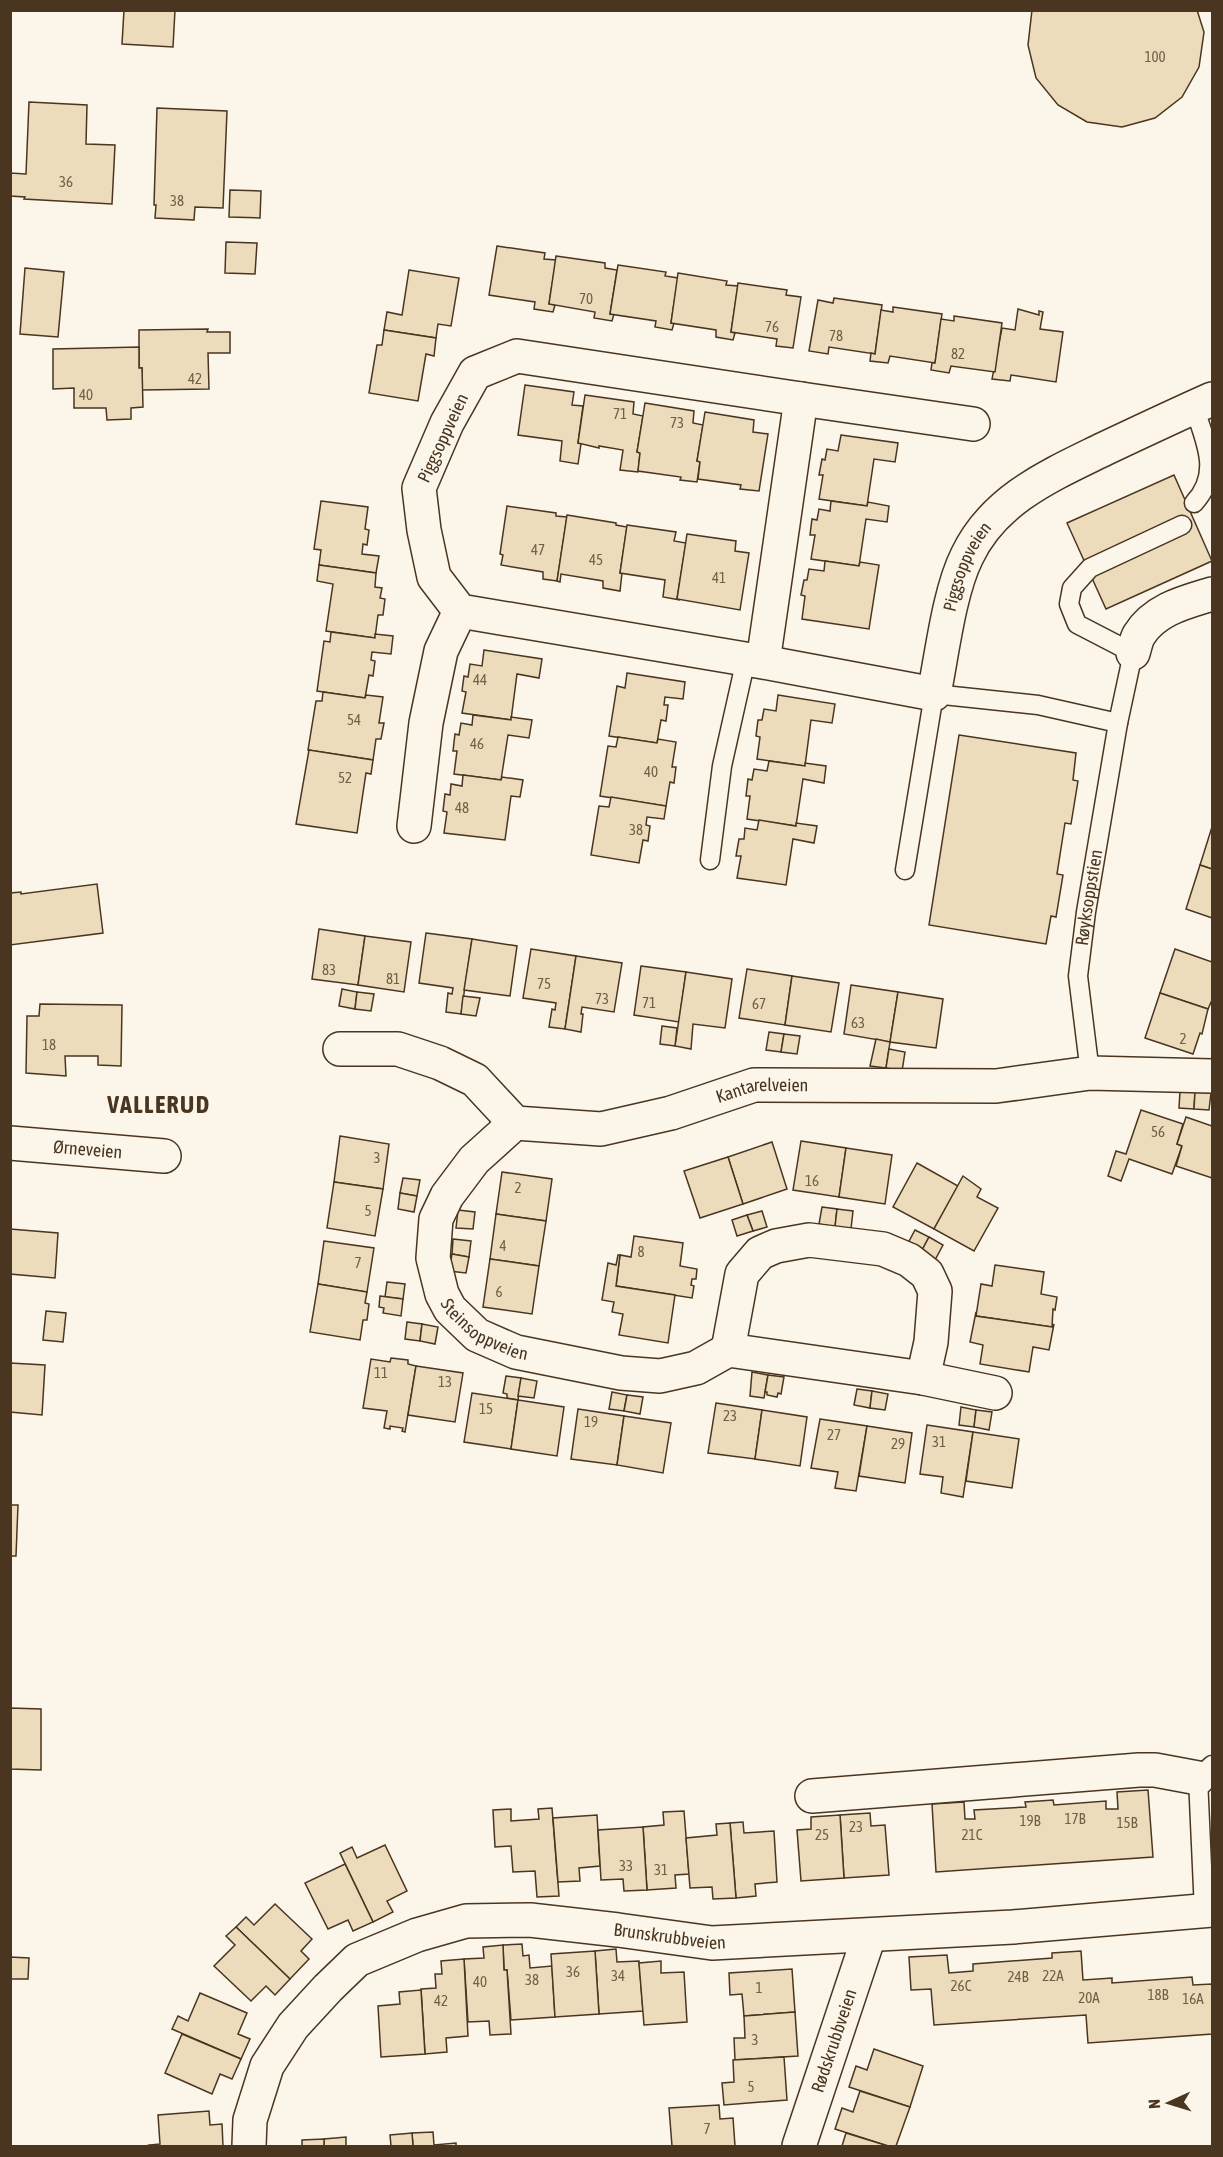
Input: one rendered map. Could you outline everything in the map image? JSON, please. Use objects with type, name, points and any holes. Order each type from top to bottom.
[{"type":"street","name":"Piggsoppveien","points":[[460,611],[434,577],[424,530],[419,488],[447,423],[475,373],[517,356],[973,424]]},
{"type":"street","points":[[754,661],[801,399]]},
{"type":"street","name":"Piggsoppveien","points":[[934,694],[955,592],[965,558],[978,534],[995,514],[1021,493],[1049,476],[1203,403]]},
{"type":"street","name":"Røyksoppstien","points":[[1133,653],[1139,634],[1155,618],[1176,604],[1212,594]]},
{"type":"street","points":[[414,826],[426,723],[441,651],[460,611],[934,694]]},
{"type":"street","points":[[340,1049],[398,1049],[440,1063],[475,1080],[515,1122]]},
{"type":"street","name":"Kantarelveien","points":[[515,1122],[601,1129],[671,1113],[754,1085],[996,1086],[1090,1072],[1212,1076]]},
{"type":"street","name":"Steinsoppveien","points":[[515,1122],[474,1160],[447,1196],[436,1219],[433,1258],[442,1294],[450,1309],[477,1335],[516,1352],[621,1373],[660,1377],[696,1368],[728,1350]]},
{"type":"street","name":"Ørneveien","points":[[10,1143],[164,1156]]},
{"type":"street","points":[[923,1378],[931,1342],[935,1290],[927,1274],[909,1260],[883,1249],[809,1240],[776,1246],[760,1253],[742,1275],[728,1350],[923,1378],[995,1393]]},
{"type":"street","points":[[812,1796],[1139,1770],[1205,1771]]},
{"type":"street","name":"Brunskrubbveien","points":[[249,2146],[250,2120],[267,2066],[293,2026],[357,1960],[417,1935],[466,1921],[530,1920],[712,1943],[1013,1927],[1208,1911]]},
{"type":"street","name":"Rødskrubbveien","points":[[799,2146],[869,1936]]},
{"type":"lane","points":[[1194,503],[1206,489],[1209,477],[1210,463],[1203,403]]},
{"type":"lane","points":[[1133,653],[1077,624],[1069,604],[1072,588],[1090,568],[1182,525]]},
{"type":"lane","name":"Røyksoppstien","points":[[1090,1072],[1078,976],[1086,912],[1118,723],[1133,653]]},
{"type":"lane","points":[[710,860],[722,766],[754,661]]},
{"type":"lane","points":[[905,870],[934,694],[1038,705],[1118,723]]},
{"type":"lane","points":[[1205,1771],[1208,1911]]},
{"type":"building","points":[[124,10],[175,10],[173,47],[122,44]]},
{"type":"building","points":[[1032,10],[1197,10],[1204,32],[1199,67],[1182,97],[1155,118],[1122,127],[1087,122],[1058,105],[1036,78],[1028,45]]},
{"type":"building","points":[[29,102],[87,105],[86,144],[115,145],[112,204],[24,199],[25,197],[10,196],[10,173],[26,174]]},
{"type":"building","points":[[157,108],[227,111],[223,208],[195,207],[194,220],[155,218]]},
{"type":"building","points":[[230,190],[261,191],[260,218],[229,217]]},
{"type":"building","points":[[226,242],[257,243],[255,274],[225,273]]},
{"type":"building","points":[[497,246],[545,253],[544,259],[556,260],[549,304],[555,305],[553,312],[534,309],[535,302],[489,295]]},
{"type":"building","points":[[556,256],[605,263],[605,268],[617,270],[610,314],[614,314],[612,321],[594,318],[595,312],[549,304]]},
{"type":"building","points":[[618,265],[666,272],[665,276],[678,278],[672,330],[655,327],[656,321],[610,314]]},
{"type":"building","points":[[25,268],[64,272],[58,337],[20,334]]},
{"type":"building","points":[[409,270],[459,278],[451,326],[438,324],[436,338],[384,330],[387,312],[402,315]]},
{"type":"building","points":[[678,273],[727,281],[726,285],[738,286],[731,332],[735,333],[733,340],[716,337],[716,330],[671,323]]},
{"type":"building","points":[[738,283],[787,290],[786,295],[801,297],[793,348],[776,346],[777,339],[731,332]]},
{"type":"building","points":[[834,298],[882,305],[875,354],[829,347],[828,354],[809,351],[818,300],[833,303]]},
{"type":"building","points":[[893,307],[942,314],[935,363],[890,356],[888,363],[870,361],[871,353],[875,354],[881,310],[893,312]]},
{"type":"building","points":[[1018,309],[1039,315],[1039,311],[1043,312],[1040,329],[1063,332],[1056,382],[1011,375],[1010,381],[992,379],[1002,328],[1015,330]]},
{"type":"building","points":[[954,316],[1002,323],[995,372],[951,366],[949,373],[931,370],[932,363],[935,363],[941,319],[954,321]]},
{"type":"building","points":[[208,329],[207,332],[230,332],[230,353],[208,353],[209,389],[142,390],[142,368],[139,368],[139,330]]},
{"type":"building","points":[[384,330],[436,338],[434,356],[426,354],[418,401],[369,393],[377,345],[382,345]]},
{"type":"building","points":[[139,347],[143,407],[131,408],[131,419],[107,420],[106,408],[74,408],[74,388],[53,389],[53,349]]},
{"type":"building","points":[[525,385],[574,392],[572,405],[583,406],[578,443],[581,444],[578,464],[560,461],[562,441],[518,435]]},
{"type":"building","points":[[585,395],[634,402],[633,414],[643,416],[637,452],[640,453],[638,472],[620,470],[623,450],[578,443]]},
{"type":"building","points":[[645,403],[694,411],[693,423],[703,425],[697,461],[700,462],[697,482],[680,480],[681,477],[638,471],[640,453],[637,452]]},
{"type":"building","points":[[705,412],[754,420],[753,432],[768,434],[759,491],[740,489],[741,485],[698,479],[700,462],[697,461]]},
{"type":"building","points":[[841,435],[898,443],[895,462],[874,459],[867,506],[819,499],[823,475],[819,475],[822,459],[825,460],[827,449],[838,451]]},
{"type":"building","points":[[1174,475],[1212,561],[1106,609],[1067,523]]},
{"type":"building","points":[[321,501],[368,507],[365,529],[369,530],[367,545],[363,544],[362,554],[379,556],[376,573],[319,565],[321,550],[314,549]]},
{"type":"building","points":[[831,501],[867,506],[868,502],[889,506],[887,522],[866,519],[859,566],[811,559],[815,535],[810,535],[812,519],[817,520],[819,509],[830,511]]},
{"type":"building","points":[[507,506],[556,513],[556,516],[567,517],[557,581],[543,579],[543,572],[501,565],[503,555],[500,554]]},
{"type":"building","points":[[567,515],[627,527],[620,573],[622,573],[620,591],[603,588],[603,581],[561,574],[560,582],[557,581]]},
{"type":"building","points":[[627,525],[676,532],[674,541],[686,543],[677,599],[680,600],[663,597],[665,580],[620,573]]},
{"type":"building","points":[[687,534],[736,541],[735,551],[749,553],[740,610],[677,599]]},
{"type":"building","points":[[825,561],[859,566],[860,562],[879,565],[869,629],[802,619],[805,596],[801,595],[804,580],[807,580],[809,569],[824,571]]},
{"type":"building","points":[[319,565],[376,573],[375,587],[382,588],[380,598],[385,599],[383,615],[378,615],[375,638],[326,631],[333,584],[317,581]]},
{"type":"building","points":[[331,632],[375,638],[375,634],[393,636],[391,654],[372,652],[371,660],[375,661],[373,676],[369,675],[365,698],[317,691],[324,641],[330,642]]},
{"type":"building","points":[[484,650],[542,659],[539,678],[517,674],[511,720],[462,713],[466,692],[462,691],[464,676],[468,677],[470,664],[482,666]]},
{"type":"building","points":[[627,673],[685,682],[683,699],[665,697],[664,705],[668,705],[666,721],[661,720],[657,743],[609,736],[617,686],[625,688]]},
{"type":"building","points":[[323,692],[365,698],[366,695],[383,697],[379,723],[384,723],[381,739],[376,739],[373,760],[308,750],[316,701],[322,701]]},
{"type":"building","points":[[778,695],[835,704],[832,723],[811,720],[805,766],[757,759],[760,737],[756,736],[758,720],[762,720],[764,709],[776,711]]},
{"type":"building","points":[[473,715],[532,720],[529,738],[508,735],[501,780],[454,774],[457,751],[453,751],[455,734],[459,735],[461,723],[472,725]]},
{"type":"building","points":[[959,735],[1076,753],[1073,780],[1078,781],[1071,824],[1065,823],[1057,874],[1063,875],[1056,917],[1051,916],[1046,944],[929,925]]},
{"type":"building","points":[[618,737],[657,743],[658,739],[676,742],[672,767],[676,767],[674,783],[670,782],[666,806],[600,796],[608,746],[616,747]]},
{"type":"building","points":[[309,750],[373,760],[371,774],[366,773],[357,833],[296,824]]},
{"type":"building","points":[[769,761],[805,766],[805,763],[826,766],[824,783],[803,779],[796,826],[747,819],[750,796],[746,796],[748,779],[752,780],[754,769],[767,771]]},
{"type":"building","points":[[463,775],[501,780],[502,777],[523,780],[520,797],[511,796],[505,840],[444,833],[447,812],[443,811],[445,794],[450,795],[451,784],[462,786]]},
{"type":"building","points":[[611,797],[666,806],[664,819],[647,817],[646,825],[650,826],[648,841],[643,840],[639,863],[591,855],[599,806],[609,807]]},
{"type":"building","points":[[759,820],[796,826],[796,823],[817,826],[814,843],[793,839],[786,885],[737,878],[741,856],[736,856],[739,839],[744,839],[745,828],[757,830]]},
{"type":"building","points":[[1212,827],[1212,869],[1200,865]]},
{"type":"building","points":[[1200,865],[1212,869],[1212,918],[1186,909]]},
{"type":"building","points":[[97,884],[103,933],[10,945],[10,893],[21,892],[21,894]]},
{"type":"building","points":[[319,929],[365,936],[358,985],[312,979]]},
{"type":"building","points":[[426,933],[472,939],[461,1014],[446,1012],[448,993],[452,994],[453,988],[419,983]]},
{"type":"building","points":[[365,936],[411,942],[404,992],[358,985]]},
{"type":"building","points":[[472,939],[517,946],[510,996],[464,990]]},
{"type":"building","points":[[531,949],[576,956],[565,1029],[549,1027],[552,1009],[555,1010],[556,1003],[523,998]]},
{"type":"building","points":[[1175,949],[1212,962],[1212,1000],[1208,1009],[1160,993]]},
{"type":"building","points":[[576,956],[622,963],[614,1012],[582,1007],[581,1032],[565,1029]]},
{"type":"building","points":[[641,966],[686,972],[679,1022],[634,1015]]},
{"type":"building","points":[[747,969],[792,976],[785,1025],[739,1018]]},
{"type":"building","points":[[686,972],[732,979],[725,1028],[693,1024],[691,1049],[675,1046]]},
{"type":"building","points":[[792,976],[839,983],[831,1032],[785,1025]]},
{"type":"building","points":[[851,985],[898,992],[890,1042],[844,1034]]},
{"type":"building","points":[[342,989],[357,992],[355,1009],[339,1006]]},
{"type":"building","points":[[357,992],[374,994],[371,1011],[355,1009]]},
{"type":"building","points":[[898,992],[943,999],[936,1048],[890,1042]]},
{"type":"building","points":[[1160,993],[1208,1009],[1202,1034],[1200,1033],[1193,1054],[1145,1038]]},
{"type":"building","points":[[463,996],[480,998],[476,1016],[461,1014]]},
{"type":"building","points":[[40,1004],[122,1005],[121,1066],[98,1065],[98,1056],[65,1056],[66,1076],[26,1073],[27,1016],[39,1016]]},
{"type":"building","points":[[662,1026],[677,1028],[675,1046],[660,1044]]},
{"type":"building","points":[[769,1032],[784,1034],[781,1052],[766,1050]]},
{"type":"building","points":[[784,1034],[800,1036],[797,1054],[781,1052]]},
{"type":"building","points":[[876,1039],[890,1042],[886,1068],[870,1066]]},
{"type":"building","points":[[889,1049],[905,1052],[902,1071],[886,1068]]},
{"type":"building","points":[[1180,1091],[1195,1092],[1194,1109],[1179,1108]]},
{"type":"building","points":[[1195,1092],[1211,1093],[1209,1110],[1194,1109]]},
{"type":"building","points":[[1141,1110],[1183,1124],[1177,1144],[1182,1146],[1172,1174],[1129,1159],[1121,1181],[1108,1176],[1116,1151],[1126,1154]]},
{"type":"building","points":[[1186,1117],[1212,1126],[1212,1178],[1176,1166],[1182,1146],[1177,1144]]},
{"type":"building","points":[[340,1136],[389,1144],[383,1189],[334,1182]]},
{"type":"building","points":[[801,1141],[846,1148],[839,1197],[793,1190]]},
{"type":"building","points":[[772,1142],[787,1189],[743,1204],[728,1157]]},
{"type":"building","points":[[846,1148],[892,1155],[885,1204],[839,1197]]},
{"type":"building","points":[[728,1157],[743,1204],[700,1218],[684,1171]]},
{"type":"building","points":[[917,1163],[958,1186],[934,1229],[893,1207]]},
{"type":"building","points":[[502,1172],[552,1179],[546,1221],[496,1214]]},
{"type":"building","points":[[963,1176],[981,1189],[977,1197],[998,1208],[974,1251],[934,1229]]},
{"type":"building","points":[[403,1178],[420,1180],[417,1196],[400,1193]]},
{"type":"building","points":[[334,1182],[383,1189],[375,1236],[327,1228]]},
{"type":"building","points":[[400,1193],[417,1196],[414,1212],[398,1209]]},
{"type":"building","points":[[822,1207],[837,1209],[835,1227],[819,1224]]},
{"type":"building","points":[[837,1209],[853,1211],[851,1229],[835,1227]]},
{"type":"building","points":[[458,1210],[475,1212],[473,1229],[456,1228]]},
{"type":"building","points":[[762,1211],[767,1227],[753,1231],[747,1215]]},
{"type":"building","points":[[496,1214],[546,1221],[539,1266],[490,1259]]},
{"type":"building","points":[[747,1215],[753,1231],[737,1236],[732,1220]]},
{"type":"building","points":[[10,1229],[58,1233],[55,1278],[10,1274]]},
{"type":"building","points":[[915,1230],[929,1237],[921,1252],[907,1245]]},
{"type":"building","points":[[634,1236],[683,1243],[680,1266],[697,1269],[696,1279],[692,1279],[691,1285],[694,1286],[692,1298],[616,1286],[620,1255],[631,1257]]},
{"type":"building","points":[[929,1237],[943,1245],[935,1260],[921,1252]]},
{"type":"building","points":[[453,1239],[471,1241],[469,1257],[452,1254]]},
{"type":"building","points":[[324,1241],[374,1248],[367,1292],[318,1284]]},
{"type":"building","points":[[452,1254],[469,1257],[466,1273],[449,1271]]},
{"type":"building","points":[[618,1255],[620,1255],[616,1286],[675,1295],[668,1343],[619,1335],[623,1314],[612,1312],[614,1302],[602,1300],[608,1263],[616,1265]]},
{"type":"building","points":[[490,1259],[539,1266],[532,1314],[483,1307]]},
{"type":"building","points":[[995,1265],[1044,1272],[1041,1294],[1057,1297],[1055,1310],[1053,1309],[1052,1327],[976,1316],[981,1284],[992,1286]]},
{"type":"building","points":[[387,1282],[405,1284],[403,1299],[385,1297]]},
{"type":"building","points":[[318,1284],[367,1292],[365,1303],[369,1304],[367,1320],[363,1320],[360,1340],[310,1332]]},
{"type":"building","points":[[380,1296],[403,1299],[401,1316],[383,1313],[384,1308],[379,1307]]},
{"type":"building","points":[[46,1311],[66,1313],[63,1342],[43,1340]]},
{"type":"building","points":[[976,1312],[976,1316],[1052,1327],[1054,1324],[1049,1350],[1033,1347],[1029,1372],[980,1364],[983,1345],[970,1342]]},
{"type":"building","points":[[407,1322],[422,1324],[420,1341],[405,1339]]},
{"type":"building","points":[[422,1324],[438,1327],[435,1344],[420,1341]]},
{"type":"building","points":[[391,1358],[408,1360],[408,1364],[416,1366],[405,1432],[402,1431],[403,1428],[390,1426],[390,1429],[384,1428],[387,1411],[363,1408],[371,1359],[390,1362]]},
{"type":"building","points":[[10,1363],[45,1365],[42,1415],[10,1412]]},
{"type":"building","points":[[416,1366],[463,1373],[455,1422],[408,1415]]},
{"type":"building","points":[[752,1372],[768,1375],[764,1398],[750,1396]]},
{"type":"building","points":[[768,1375],[784,1377],[781,1394],[778,1393],[777,1397],[767,1395],[765,1392]]},
{"type":"building","points":[[506,1376],[521,1378],[518,1400],[507,1398],[507,1394],[503,1393]]},
{"type":"building","points":[[521,1378],[537,1381],[534,1398],[518,1396]]},
{"type":"building","points":[[857,1389],[872,1391],[870,1408],[854,1405]]},
{"type":"building","points":[[872,1391],[888,1394],[885,1410],[870,1408]]},
{"type":"building","points":[[612,1392],[627,1395],[624,1411],[609,1409]]},
{"type":"building","points":[[472,1393],[518,1400],[511,1449],[464,1442]]},
{"type":"building","points":[[627,1395],[643,1397],[640,1414],[624,1411]]},
{"type":"building","points":[[518,1400],[564,1407],[557,1456],[511,1449]]},
{"type":"building","points":[[716,1403],[762,1410],[755,1459],[708,1453]]},
{"type":"building","points":[[961,1407],[976,1410],[974,1427],[959,1425]]},
{"type":"building","points":[[578,1409],[624,1416],[617,1465],[571,1459]]},
{"type":"building","points":[[762,1410],[807,1417],[800,1466],[755,1459]]},
{"type":"building","points":[[976,1410],[992,1412],[989,1430],[974,1427]]},
{"type":"building","points":[[624,1416],[671,1423],[663,1473],[617,1465]]},
{"type":"building","points":[[820,1419],[867,1426],[856,1491],[835,1488],[838,1472],[811,1468]]},
{"type":"building","points":[[927,1425],[973,1432],[963,1497],[941,1493],[943,1477],[920,1474]]},
{"type":"building","points":[[867,1426],[912,1433],[905,1483],[859,1476]]},
{"type":"building","points":[[973,1432],[1019,1439],[1012,1488],[966,1481]]},
{"type":"building","points":[[10,1505],[18,1505],[16,1556],[10,1556]]},
{"type":"building","points":[[10,1708],[41,1709],[41,1770],[10,1769]]},
{"type":"building","points":[[1148,1790],[1153,1857],[936,1872],[932,1804],[964,1802],[965,1819],[975,1819],[974,1810],[1026,1807],[1025,1802],[1053,1800],[1054,1805],[1106,1801],[1106,1809],[1118,1809],[1117,1792]]},
{"type":"building","points":[[552,1808],[559,1896],[537,1897],[535,1871],[513,1872],[511,1846],[495,1847],[493,1810],[511,1809],[511,1821],[539,1819],[538,1809]]},
{"type":"building","points":[[684,1811],[689,1874],[675,1875],[676,1888],[647,1890],[643,1827],[664,1825],[663,1812]]},
{"type":"building","points":[[870,1813],[871,1826],[885,1825],[889,1875],[844,1878],[840,1815]]},
{"type":"building","points":[[597,1815],[600,1866],[579,1868],[580,1881],[558,1882],[553,1818]]},
{"type":"building","points":[[840,1815],[844,1878],[801,1881],[797,1830],[811,1829],[811,1817]]},
{"type":"building","points":[[743,1822],[744,1833],[774,1831],[777,1882],[755,1884],[756,1896],[736,1898],[730,1823]]},
{"type":"building","points":[[730,1823],[736,1898],[713,1899],[712,1887],[690,1888],[686,1838],[717,1835],[716,1824]]},
{"type":"building","points":[[643,1827],[647,1890],[624,1891],[623,1879],[601,1880],[598,1830]]},
{"type":"building","points":[[385,1845],[407,1891],[387,1901],[393,1912],[373,1922],[340,1853],[352,1847],[357,1858]]},
{"type":"building","points":[[345,1864],[373,1922],[353,1931],[348,1920],[328,1929],[305,1883]]},
{"type":"building","points":[[275,1904],[312,1939],[301,1951],[309,1959],[290,1979],[236,1927],[246,1917],[254,1925]]},
{"type":"building","points":[[236,1927],[290,1979],[275,1995],[266,1986],[251,2001],[214,1966],[235,1945],[226,1936]]},
{"type":"building","points":[[522,1944],[523,1956],[529,1955],[530,1968],[552,1966],[555,2017],[511,2020],[503,1945]]},
{"type":"building","points":[[503,1945],[511,2034],[490,2035],[489,2021],[468,2022],[464,1959],[484,1958],[483,1947]]},
{"type":"building","points":[[616,1949],[617,1962],[639,1961],[643,2011],[599,2014],[595,1951]]},
{"type":"building","points":[[595,1951],[599,2014],[555,2017],[551,1954]]},
{"type":"building","points":[[1081,1951],[1083,1980],[1112,1978],[1112,1983],[1192,1977],[1193,1985],[1212,1984],[1212,2034],[1088,2043],[1086,2015],[934,2025],[931,1989],[911,1990],[909,1957],[947,1955],[949,1973],[973,1971],[973,1964],[1052,1958],[1052,1953]]},
{"type":"building","points":[[10,1957],[29,1958],[28,1979],[10,1979]]},
{"type":"building","points":[[464,1959],[468,2036],[446,2038],[447,2052],[425,2054],[421,1989],[436,1988],[435,1974],[442,1974],[441,1961]]},
{"type":"building","points":[[661,1961],[661,1973],[684,1972],[687,2022],[644,2025],[639,1963]]},
{"type":"building","points":[[792,1969],[795,2012],[744,2016],[742,1994],[730,1995],[729,1973]]},
{"type":"building","points":[[421,1990],[425,2054],[381,2057],[378,2006],[400,2004],[399,1992]]},
{"type":"building","points":[[200,1993],[247,2013],[238,2034],[250,2039],[241,2059],[172,2029],[178,2016],[188,2021]]},
{"type":"building","points":[[795,2012],[798,2056],[735,2060],[734,2038],[745,2038],[744,2016]]},
{"type":"building","points":[[182,2034],[241,2059],[232,2079],[220,2074],[212,2094],[165,2073]]},
{"type":"building","points":[[874,2049],[923,2066],[910,2107],[849,2087],[856,2066],[867,2070]]},
{"type":"building","points":[[784,2057],[787,2100],[724,2105],[722,2083],[734,2082],[733,2060]]},
{"type":"building","points":[[860,2091],[910,2107],[896,2146],[888,2146],[835,2129],[842,2108],[853,2112]]},
{"type":"building","points":[[719,2105],[720,2119],[733,2118],[735,2146],[672,2146],[669,2108]]},
{"type":"building","points":[[209,2111],[210,2125],[222,2124],[223,2146],[149,2145],[160,2144],[158,2115]]},
{"type":"building","points":[[433,2132],[434,2145],[456,2143],[456,2146],[413,2146],[412,2133]]},
{"type":"building","points":[[412,2133],[413,2146],[391,2146],[390,2135]]},
{"type":"building","points":[[846,2133],[888,2146],[842,2146]]},
{"type":"building","points":[[346,2137],[346,2146],[324,2146],[324,2139]]},
{"type":"building","points":[[324,2139],[324,2146],[302,2146],[302,2140]]},
{"type":"district","name":"VALLERUD","points":[[159,1105]]}]
